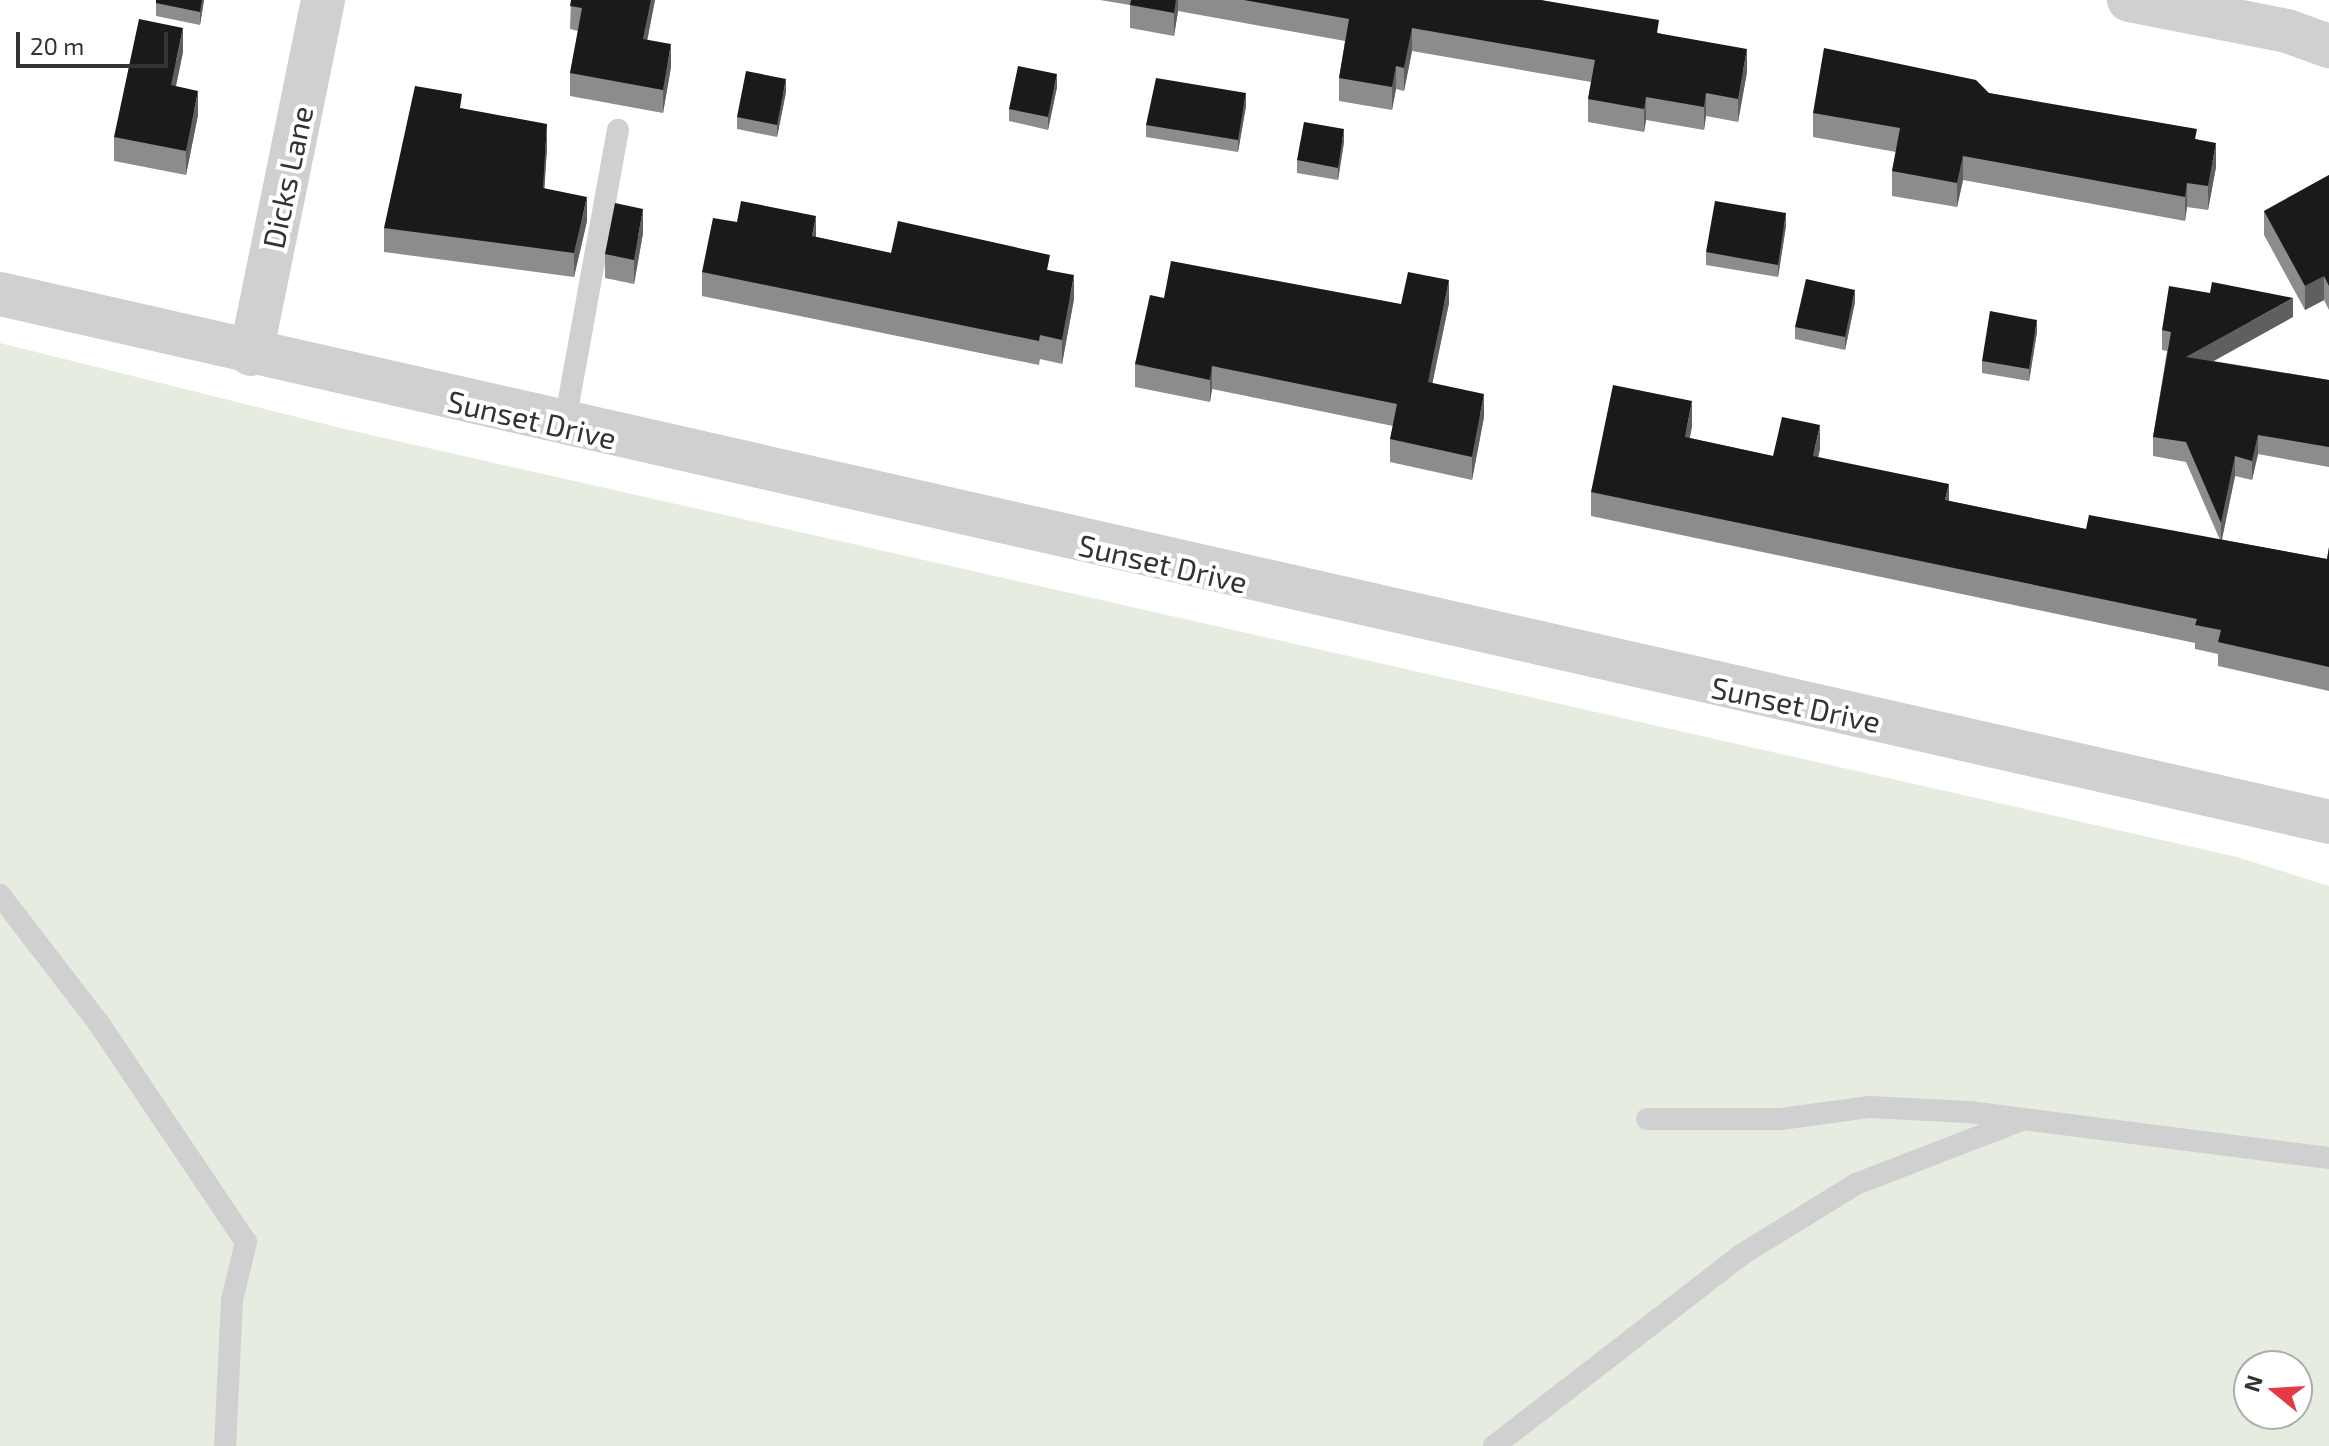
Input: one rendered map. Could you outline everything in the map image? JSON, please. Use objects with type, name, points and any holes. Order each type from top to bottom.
[{"type":"street","name":"Dicks Lane","points":[[251,354],[323,0]]},
{"type":"street","points":[[2129,0],[2287,31],[2329,46]]},
{"type":"street","name":"Sunset Drive","points":[[0,294],[564,427],[2329,822]]},
{"type":"lane","points":[[564,427],[618,130]]},
{"type":"lane","points":[[0,895],[100,1025],[246,1242],[232,1300],[225,1446]]},
{"type":"lane","points":[[1647,1119],[1781,1119],[1870,1107],[2022,1120],[2329,1158]]},
{"type":"lane","points":[[1494,1446],[1753,1247],[1856,1184],[2022,1120]]},
{"type":"shaded area","points":[[0,343],[349,430],[2237,857],[2329,886],[2329,1446],[0,1446]]},
{"type":"building","points":[[156,0],[202,0],[200,12],[156,3]]},
{"type":"building","points":[[571,0],[651,0],[643,39],[671,44],[663,90],[570,73],[582,8],[570,6]]},
{"type":"building","points":[[1131,0],[1176,0],[1174,13],[1130,5]]},
{"type":"building","points":[[1244,0],[1541,0],[1659,20],[1657,33],[1747,49],[1738,99],[1706,93],[1704,107],[1646,97],[1644,109],[1588,99],[1595,60],[1412,28],[1404,68],[1396,66],[1392,87],[1339,78],[1349,19]]},
{"type":"building","points":[[139,19],[183,28],[171,85],[198,91],[186,151],[114,137]]},
{"type":"building","points":[[1824,48],[1976,80],[1989,93],[2197,129],[2195,139],[2216,143],[2208,186],[2187,183],[2185,197],[1963,156],[1957,183],[1892,171],[1900,128],[1813,113]]},
{"type":"building","points":[[1018,66],[1057,74],[1048,117],[1009,109]]},
{"type":"building","points":[[746,71],[786,79],[777,125],[737,117]]},
{"type":"building","points":[[1156,78],[1246,93],[1238,140],[1146,125]]},
{"type":"building","points":[[415,86],[462,94],[460,108],[547,124],[543,188],[587,197],[574,253],[384,228]]},
{"type":"building","points":[[1304,122],[1344,129],[1338,168],[1297,160]]},
{"type":"building","points":[[2329,175],[2329,286],[2324,276],[2305,286],[2264,211]]},
{"type":"building","points":[[741,201],[816,216],[812,236],[891,253],[898,221],[1050,255],[1047,270],[1074,275],[1062,340],[1040,335],[1039,341],[702,272],[713,218],[737,222]]},
{"type":"building","points":[[1715,201],[1786,213],[1778,265],[1706,252]]},
{"type":"building","points":[[615,203],[643,209],[634,260],[605,254]]},
{"type":"building","points":[[1171,261],[1401,304],[1408,272],[1449,280],[1428,382],[1484,394],[1472,457],[1390,439],[1397,404],[1212,366],[1210,380],[1135,364],[1150,295],[1164,298]]},
{"type":"building","points":[[1806,279],[1855,290],[1845,337],[1795,327]]},
{"type":"building","points":[[2212,282],[2293,298],[2186,357],[2329,380],[2329,447],[2258,435],[2252,461],[2235,456],[2221,523],[2186,442],[2153,437],[2171,332],[2162,330],[2169,286],[2210,293]]},
{"type":"building","points":[[1990,311],[2037,320],[2029,369],[1982,361]]},
{"type":"building","points":[[1613,385],[1692,401],[1685,437],[1773,456],[1782,417],[1820,425],[1813,456],[1949,484],[1945,500],[2086,529],[2089,515],[2327,559],[2329,547],[2329,667],[2218,642],[2221,630],[2195,625],[2197,619],[1591,492]]}]
